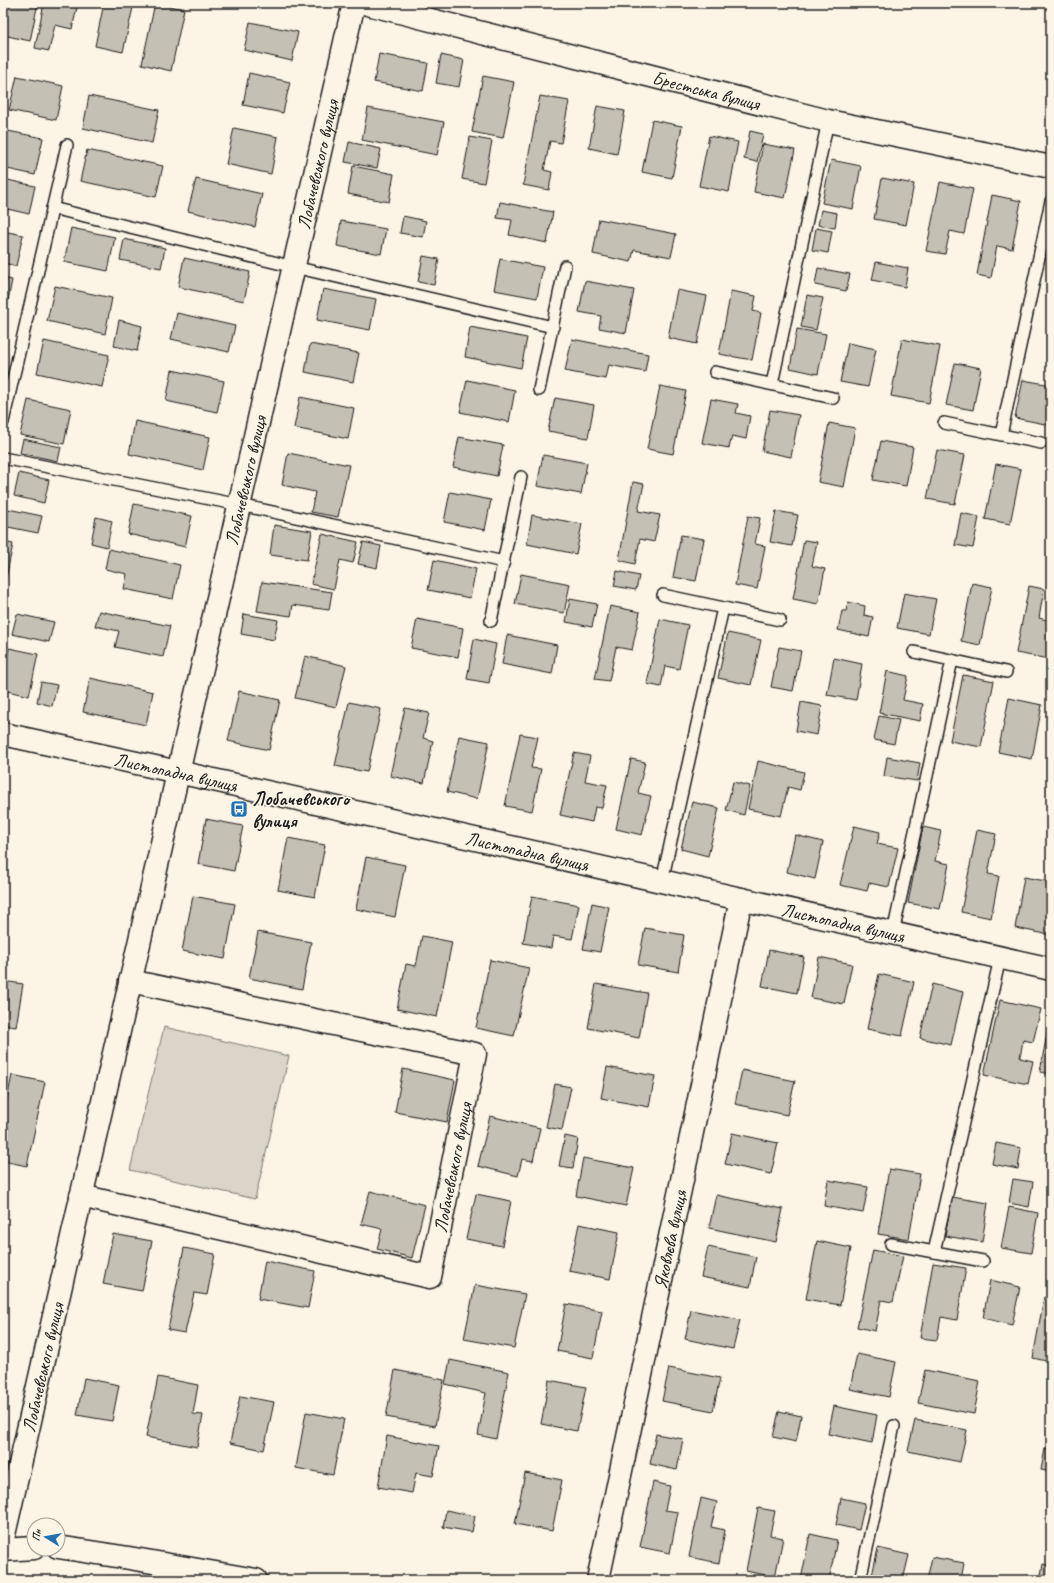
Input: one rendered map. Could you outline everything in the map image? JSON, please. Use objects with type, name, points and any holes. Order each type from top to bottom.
[{"type":"street","name":"Лобачевського вулиця","points":[[3,1539],[354,3]]},
{"type":"street","name":"Брестська вулиця","points":[[364,3],[828,121],[1051,167]]},
{"type":"street","name":"Листопадна вулиця","points":[[3,734],[178,772],[1051,969]]},
{"type":"street","name":"Яковлєва вулиця","points":[[598,1580],[741,899]]},
{"type":"street","name":"Лобачевського вулиця","points":[[81,1196],[430,1277],[475,1054],[130,981]]},
{"type":"street","points":[[66,1548],[256,1580]]},
{"type":"street","points":[[3,1550],[26,1549]]},
{"type":"lane","points":[[772,384],[828,121]]},
{"type":"lane","points":[[3,422],[67,145]]},
{"type":"lane","points":[[1001,435],[1051,201]]},
{"type":"lane","points":[[52,208],[294,267],[552,327]]},
{"type":"lane","points":[[539,390],[565,266]]},
{"type":"lane","points":[[715,372],[833,398]]},
{"type":"lane","points":[[944,423],[1041,443]]},
{"type":"lane","points":[[3,458],[240,505],[504,562]]},
{"type":"lane","points":[[491,621],[521,477]]},
{"type":"lane","points":[[663,595],[780,620]]},
{"type":"lane","points":[[662,881],[723,608]]},
{"type":"lane","points":[[914,652],[1006,672]]},
{"type":"lane","points":[[893,933],[952,660]]},
{"type":"lane","points":[[934,1252],[1000,958]]},
{"type":"lane","points":[[891,1244],[983,1261]]},
{"type":"lane","points":[[860,1580],[894,1426]]},
{"type":"shaded area","points":[[164,1027],[289,1056],[255,1199],[130,1170]]},
{"type":"building","points":[[8,3],[38,3],[30,41],[3,35],[3,26]]},
{"type":"building","points":[[44,3],[78,3],[72,29],[55,25],[49,51],[35,48]]},
{"type":"building","points":[[104,3],[134,3],[123,52],[95,46]]},
{"type":"building","points":[[155,3],[184,9],[171,71],[142,64]]},
{"type":"building","points":[[250,22],[298,32],[292,61],[244,50]]},
{"type":"building","points":[[379,54],[428,63],[423,91],[374,82]]},
{"type":"building","points":[[441,55],[464,60],[459,87],[436,83]]},
{"type":"building","points":[[249,73],[290,82],[283,113],[243,105]]},
{"type":"building","points":[[17,76],[63,86],[56,120],[9,110]]},
{"type":"building","points":[[483,76],[514,82],[503,138],[472,132]]},
{"type":"building","points":[[89,96],[159,110],[152,143],[83,128]]},
{"type":"building","points":[[540,96],[569,101],[561,143],[550,141],[544,170],[552,172],[549,190],[523,185]]},
{"type":"building","points":[[597,106],[625,111],[617,154],[589,148]]},
{"type":"building","points":[[368,108],[444,122],[437,155],[362,140]]},
{"type":"building","points":[[652,120],[682,126],[672,178],[642,172]]},
{"type":"building","points":[[234,128],[278,137],[271,174],[226,164]]},
{"type":"building","points":[[3,130],[43,138],[35,175],[3,168]]},
{"type":"building","points":[[750,131],[763,134],[757,162],[744,159]]},
{"type":"building","points":[[709,136],[738,142],[729,192],[699,186]]},
{"type":"building","points":[[470,137],[492,141],[484,183],[462,179]]},
{"type":"building","points":[[349,142],[381,149],[377,168],[345,162]]},
{"type":"building","points":[[763,144],[795,150],[785,198],[754,192]]},
{"type":"building","points":[[87,150],[163,166],[156,197],[80,181]]},
{"type":"building","points":[[831,160],[861,166],[853,209],[822,203]]},
{"type":"building","points":[[353,166],[394,174],[389,202],[348,194]]},
{"type":"building","points":[[882,178],[914,184],[906,225],[874,219]]},
{"type":"building","points":[[3,179],[35,186],[29,214],[3,208]]},
{"type":"building","points":[[196,179],[262,194],[255,227],[188,211]]},
{"type":"building","points":[[940,182],[973,189],[964,234],[950,231],[945,254],[926,251]]},
{"type":"building","points":[[992,195],[1021,201],[1012,249],[997,246],[991,278],[977,275]]},
{"type":"building","points":[[500,202],[553,212],[547,243],[509,235],[512,220],[497,218]]},
{"type":"building","points":[[821,210],[837,213],[835,228],[818,225]]},
{"type":"building","points":[[403,216],[426,221],[423,237],[400,233]]},
{"type":"building","points":[[599,219],[676,234],[671,257],[634,250],[631,262],[593,254]]},
{"type":"building","points":[[341,221],[386,229],[381,254],[337,246]]},
{"type":"building","points":[[71,228],[115,237],[108,271],[64,262]]},
{"type":"building","points":[[816,228],[832,231],[828,253],[812,250]]},
{"type":"building","points":[[3,231],[23,235],[16,266],[3,263]]},
{"type":"building","points":[[124,239],[165,248],[161,268],[120,260]]},
{"type":"building","points":[[1051,250],[1051,269],[1047,268]]},
{"type":"building","points":[[423,256],[439,259],[434,285],[418,282]]},
{"type":"building","points":[[184,258],[250,272],[244,301],[178,287]]},
{"type":"building","points":[[500,259],[543,267],[537,298],[494,290]]},
{"type":"building","points":[[876,262],[908,268],[905,287],[872,280]]},
{"type":"building","points":[[818,268],[850,274],[846,291],[815,285]]},
{"type":"building","points":[[3,278],[12,280],[6,311],[3,310]]},
{"type":"building","points":[[585,281],[634,290],[626,333],[599,328],[601,316],[579,312]]},
{"type":"building","points":[[55,286],[112,298],[105,334],[47,321]]},
{"type":"building","points":[[323,289],[376,299],[370,330],[317,320]]},
{"type":"building","points":[[677,290],[707,296],[697,344],[668,338]]},
{"type":"building","points":[[731,291],[756,296],[753,311],[761,313],[752,360],[719,354]]},
{"type":"building","points":[[807,295],[823,298],[816,330],[801,327]]},
{"type":"building","points":[[177,313],[235,326],[229,352],[171,339]]},
{"type":"building","points":[[119,320],[142,326],[137,351],[114,346]]},
{"type":"building","points":[[470,327],[527,338],[521,368],[465,357]]},
{"type":"building","points":[[797,329],[826,334],[818,374],[790,368]]},
{"type":"building","points":[[572,339],[648,354],[645,372],[609,365],[606,379],[565,371]]},
{"type":"building","points":[[902,339],[940,346],[929,403],[891,396]]},
{"type":"building","points":[[44,341],[109,355],[102,387],[37,373]]},
{"type":"building","points":[[848,343],[876,349],[868,387],[840,382]]},
{"type":"building","points":[[310,344],[359,353],[353,382],[305,372]]},
{"type":"building","points":[[955,363],[981,368],[973,410],[946,405]]},
{"type":"building","points":[[172,370],[224,381],[217,412],[166,401]]},
{"type":"building","points":[[467,380],[515,390],[509,422],[460,412]]},
{"type":"building","points":[[1023,380],[1051,385],[1050,425],[1015,418]]},
{"type":"building","points":[[660,386],[686,391],[673,454],[647,449]]},
{"type":"building","points":[[300,397],[354,408],[348,439],[294,428]]},
{"type":"building","points":[[555,398],[594,405],[588,438],[548,431]]},
{"type":"building","points":[[711,399],[738,404],[736,413],[750,416],[746,439],[732,436],[729,448],[702,443]]},
{"type":"building","points":[[28,400],[71,409],[64,444],[20,435]]},
{"type":"building","points":[[770,410],[799,415],[791,457],[762,451]]},
{"type":"building","points":[[135,421],[210,437],[203,470],[129,454]]},
{"type":"building","points":[[829,423],[855,428],[844,487],[818,482]]},
{"type":"building","points":[[459,437],[503,445],[497,476],[453,467]]},
{"type":"building","points":[[23,439],[61,447],[58,461],[20,453]]},
{"type":"building","points":[[881,441],[913,447],[906,486],[873,480]]},
{"type":"building","points":[[937,450],[965,455],[955,504],[927,499]]},
{"type":"building","points":[[288,453],[349,465],[338,517],[311,512],[315,492],[282,485]]},
{"type":"building","points":[[543,455],[587,463],[581,494],[537,486]]},
{"type":"building","points":[[996,464],[1021,469],[1010,524],[985,519]]},
{"type":"building","points":[[19,473],[49,480],[44,503],[14,496]]},
{"type":"building","points":[[633,482],[644,484],[638,511],[660,515],[654,542],[640,539],[635,564],[619,560]]},
{"type":"building","points":[[450,492],[491,500],[485,530],[444,522]]},
{"type":"building","points":[[1051,503],[1051,521],[1048,521]]},
{"type":"building","points":[[134,504],[192,516],[185,547],[128,534]]},
{"type":"building","points":[[3,508],[42,516],[38,533],[3,526]]},
{"type":"building","points":[[776,511],[798,515],[792,546],[770,542]]},
{"type":"building","points":[[961,513],[979,517],[973,548],[955,545]]},
{"type":"building","points":[[532,515],[582,524],[576,554],[527,544]]},
{"type":"building","points":[[748,516],[760,518],[755,544],[765,546],[757,589],[735,585]]},
{"type":"building","points":[[96,517],[112,521],[107,547],[91,543]]},
{"type":"building","points":[[274,525],[312,531],[307,560],[270,555]]},
{"type":"building","points":[[322,534],[358,542],[353,563],[340,560],[334,589],[311,584]]},
{"type":"building","points":[[681,535],[704,539],[696,581],[673,577]]},
{"type":"building","points":[[804,540],[817,542],[812,566],[825,569],[818,604],[793,599]]},
{"type":"building","points":[[3,542],[13,544],[5,583],[3,583]]},
{"type":"building","points":[[363,542],[381,546],[377,568],[358,564]]},
{"type":"building","points":[[109,549],[180,565],[173,599],[124,589],[127,574],[105,569]]},
{"type":"building","points":[[434,560],[476,569],[470,598],[428,590]]},
{"type":"building","points":[[617,571],[639,576],[636,590],[614,586]]},
{"type":"building","points":[[521,574],[570,584],[564,613],[515,604]]},
{"type":"building","points":[[262,582],[332,592],[329,610],[293,605],[291,616],[257,611]]},
{"type":"building","points":[[972,583],[992,587],[980,645],[961,641]]},
{"type":"building","points":[[1029,586],[1044,589],[1039,618],[1051,621],[1051,648],[1049,659],[1016,653]]},
{"type":"building","points":[[904,593],[936,599],[929,634],[897,628]]},
{"type":"building","points":[[570,599],[597,604],[592,627],[566,622]]},
{"type":"building","points":[[848,602],[865,606],[864,615],[873,617],[869,637],[838,630],[842,611],[846,611]]},
{"type":"building","points":[[610,606],[640,612],[632,650],[616,647],[609,681],[595,679]]},
{"type":"building","points":[[99,611],[170,626],[163,657],[115,647],[119,631],[95,626]]},
{"type":"building","points":[[17,614],[54,622],[49,642],[12,634]]},
{"type":"building","points":[[244,614],[278,620],[274,640],[241,634]]},
{"type":"building","points":[[417,619],[463,628],[458,657],[411,648]]},
{"type":"building","points":[[660,619],[688,625],[679,669],[665,666],[661,687],[647,684]]},
{"type":"building","points":[[728,633],[761,640],[751,685],[718,678]]},
{"type":"building","points":[[507,635],[557,645],[552,674],[502,664]]},
{"type":"building","points":[[474,639],[496,644],[489,683],[467,679]]},
{"type":"building","points":[[779,647],[801,651],[793,691],[771,687]]},
{"type":"building","points":[[9,648],[38,654],[29,696],[3,690],[3,675]]},
{"type":"building","points":[[305,656],[346,666],[336,707],[295,698]]},
{"type":"building","points":[[834,658],[862,664],[856,700],[827,695]]},
{"type":"building","points":[[887,671],[908,676],[903,700],[923,704],[920,721],[879,713]]},
{"type":"building","points":[[963,675],[994,681],[981,747],[950,741]]},
{"type":"building","points":[[90,678],[153,692],[146,725],[83,712]]},
{"type":"building","points":[[41,682],[57,685],[52,706],[37,702]]},
{"type":"building","points":[[239,691],[280,700],[269,750],[228,741]]},
{"type":"building","points":[[1009,698],[1042,705],[1032,759],[998,752]]},
{"type":"building","points":[[349,702],[381,709],[367,772],[335,766]]},
{"type":"building","points":[[801,702],[822,706],[817,735],[796,731]]},
{"type":"building","points":[[405,708],[429,713],[423,738],[433,741],[424,783],[390,776]]},
{"type":"building","points":[[879,716],[899,720],[894,744],[874,740]]},
{"type":"building","points":[[520,734],[538,737],[531,768],[541,769],[532,811],[505,806]]},
{"type":"building","points":[[459,736],[489,742],[477,799],[447,792]]},
{"type":"building","points":[[574,753],[590,756],[585,781],[607,785],[602,808],[595,807],[592,822],[560,815]]},
{"type":"building","points":[[887,757],[920,763],[917,781],[884,776]]},
{"type":"building","points":[[631,759],[645,762],[638,793],[651,796],[642,835],[616,829]]},
{"type":"building","points":[[758,761],[804,772],[800,790],[788,787],[781,816],[748,809]]},
{"type":"building","points":[[733,782],[750,786],[744,815],[726,810]]},
{"type":"building","points":[[692,802],[719,808],[708,856],[681,849]]},
{"type":"building","points":[[206,819],[243,826],[234,871],[198,864]]},
{"type":"building","points":[[854,826],[880,832],[877,844],[898,848],[889,887],[869,883],[867,891],[840,885]]},
{"type":"building","points":[[923,827],[941,831],[935,861],[949,864],[940,909],[908,903]]},
{"type":"building","points":[[977,830],[996,834],[988,874],[999,876],[991,918],[961,912]]},
{"type":"building","points":[[795,835],[823,842],[815,879],[787,872]]},
{"type":"building","points":[[288,838],[325,845],[315,897],[278,890]]},
{"type":"building","points":[[366,857],[405,865],[395,917],[356,909]]},
{"type":"building","points":[[1024,877],[1051,882],[1051,935],[1015,928]]},
{"type":"building","points":[[193,896],[235,904],[225,959],[182,951]]},
{"type":"building","points":[[532,896],[579,905],[572,939],[553,936],[551,948],[523,943]]},
{"type":"building","points":[[592,903],[609,907],[600,952],[583,949]]},
{"type":"building","points":[[645,928],[684,935],[678,972],[638,965]]},
{"type":"building","points":[[258,932],[311,942],[302,989],[249,978]]},
{"type":"building","points":[[422,936],[452,942],[437,1017],[397,1009],[406,964],[416,966]]},
{"type":"building","points":[[769,950],[804,957],[797,993],[762,986]]},
{"type":"building","points":[[819,957],[852,964],[844,1004],[811,998]]},
{"type":"building","points":[[490,960],[529,968],[514,1036],[476,1028]]},
{"type":"building","points":[[879,974],[914,982],[902,1036],[867,1029]]},
{"type":"building","points":[[3,981],[23,984],[16,1027],[3,1025]]},
{"type":"building","points":[[596,984],[647,993],[639,1038],[588,1028]]},
{"type":"building","points":[[932,984],[963,992],[951,1045],[920,1038]]},
{"type":"building","points":[[1000,1000],[1041,1009],[1033,1042],[1023,1040],[1020,1058],[1033,1061],[1028,1084],[984,1075]]},
{"type":"building","points":[[1051,1016],[1051,1074],[1040,1072]]},
{"type":"building","points":[[607,1067],[655,1076],[649,1107],[601,1098]]},
{"type":"building","points":[[403,1069],[455,1080],[447,1122],[395,1112]]},
{"type":"building","points":[[742,1070],[795,1081],[787,1115],[735,1104]]},
{"type":"building","points":[[12,1075],[45,1082],[27,1166],[3,1161],[3,1103],[6,1104]]},
{"type":"building","points":[[555,1084],[571,1087],[562,1130],[546,1127]]},
{"type":"building","points":[[490,1116],[540,1128],[533,1161],[522,1159],[518,1176],[478,1166]]},
{"type":"building","points":[[732,1133],[778,1143],[771,1174],[725,1164]]},
{"type":"building","points":[[565,1136],[578,1139],[573,1168],[559,1166]]},
{"type":"building","points":[[996,1143],[1021,1148],[1018,1169],[992,1164]]},
{"type":"building","points":[[583,1158],[634,1168],[626,1206],[576,1196]]},
{"type":"building","points":[[889,1169],[920,1174],[909,1239],[878,1234]]},
{"type":"building","points":[[1013,1179],[1033,1182],[1029,1207],[1009,1203]]},
{"type":"building","points":[[828,1180],[868,1187],[863,1213],[824,1206]]},
{"type":"building","points":[[370,1191],[425,1205],[412,1258],[377,1249],[382,1229],[361,1224]]},
{"type":"building","points":[[476,1194],[511,1201],[502,1246],[466,1239]]},
{"type":"building","points":[[716,1195],[783,1209],[776,1242],[709,1228]]},
{"type":"building","points":[[952,1197],[988,1203],[982,1242],[945,1236]]},
{"type":"building","points":[[1009,1207],[1038,1213],[1031,1253],[1001,1248]]},
{"type":"building","points":[[579,1224],[619,1232],[610,1279],[569,1271]]},
{"type":"building","points":[[113,1234],[152,1241],[142,1291],[103,1284]]},
{"type":"building","points":[[817,1241],[851,1248],[840,1305],[806,1299]]},
{"type":"building","points":[[708,1247],[756,1257],[750,1287],[701,1277]]},
{"type":"building","points":[[184,1248],[215,1254],[207,1295],[194,1293],[185,1333],[168,1330]]},
{"type":"building","points":[[873,1250],[903,1256],[893,1302],[881,1300],[875,1331],[857,1327]]},
{"type":"building","points":[[265,1261],[315,1271],[308,1308],[258,1299]]},
{"type":"building","points":[[933,1263],[966,1268],[957,1320],[941,1317],[937,1340],[920,1338]]},
{"type":"building","points":[[990,1280],[1020,1287],[1012,1325],[983,1318]]},
{"type":"building","points":[[475,1285],[525,1294],[514,1348],[464,1339]]},
{"type":"building","points":[[1044,1297],[1051,1298],[1051,1337],[1046,1361],[1033,1358]]},
{"type":"building","points":[[566,1304],[602,1311],[593,1358],[557,1351]]},
{"type":"building","points":[[691,1310],[740,1320],[733,1349],[685,1339]]},
{"type":"building","points":[[857,1354],[896,1362],[889,1397],[850,1389]]},
{"type":"building","points":[[450,1360],[509,1372],[496,1439],[478,1435],[486,1393],[445,1384]]},
{"type":"building","points":[[669,1368],[720,1378],[713,1411],[662,1401]]},
{"type":"building","points":[[395,1370],[444,1380],[435,1426],[386,1417]]},
{"type":"building","points":[[925,1370],[980,1381],[974,1414],[918,1403]]},
{"type":"building","points":[[158,1377],[198,1385],[193,1414],[203,1415],[197,1447],[146,1437]]},
{"type":"building","points":[[84,1378],[119,1385],[112,1421],[77,1415]]},
{"type":"building","points":[[549,1380],[586,1387],[577,1431],[541,1424]]},
{"type":"building","points":[[240,1396],[274,1402],[264,1450],[230,1443]]},
{"type":"building","points":[[834,1406],[877,1415],[872,1443],[828,1434]]},
{"type":"building","points":[[779,1411],[801,1416],[796,1442],[773,1437]]},
{"type":"building","points":[[306,1412],[344,1419],[333,1475],[296,1468]]},
{"type":"building","points":[[915,1420],[967,1430],[960,1462],[908,1451]]},
{"type":"building","points":[[656,1434],[683,1439],[677,1470],[650,1464]]},
{"type":"building","points":[[387,1436],[439,1446],[433,1476],[416,1473],[412,1493],[378,1487]]},
{"type":"building","points":[[1045,1449],[1051,1450],[1051,1472],[1041,1470]]},
{"type":"building","points":[[525,1473],[562,1480],[552,1531],[515,1524]]},
{"type":"building","points":[[653,1482],[670,1486],[665,1510],[678,1512],[670,1553],[640,1547]]},
{"type":"building","points":[[701,1498],[717,1502],[711,1527],[725,1530],[719,1563],[689,1557]]},
{"type":"building","points":[[841,1498],[865,1503],[859,1530],[836,1525]]},
{"type":"building","points":[[758,1508],[775,1511],[770,1535],[783,1538],[775,1577],[746,1571]]},
{"type":"building","points":[[446,1510],[475,1516],[472,1532],[443,1527]]},
{"type":"building","points":[[810,1534],[837,1540],[829,1580],[801,1580]]},
{"type":"building","points":[[878,1548],[909,1555],[903,1580],[871,1580]]},
{"type":"building","points":[[932,1557],[964,1563],[961,1580],[927,1580]]},
{"type":"building","points":[[1043,1564],[1051,1566],[1051,1580],[1040,1580]]},
{"type":"place","name":"Лобачевського вулиця","points":[[239,809]]}]
